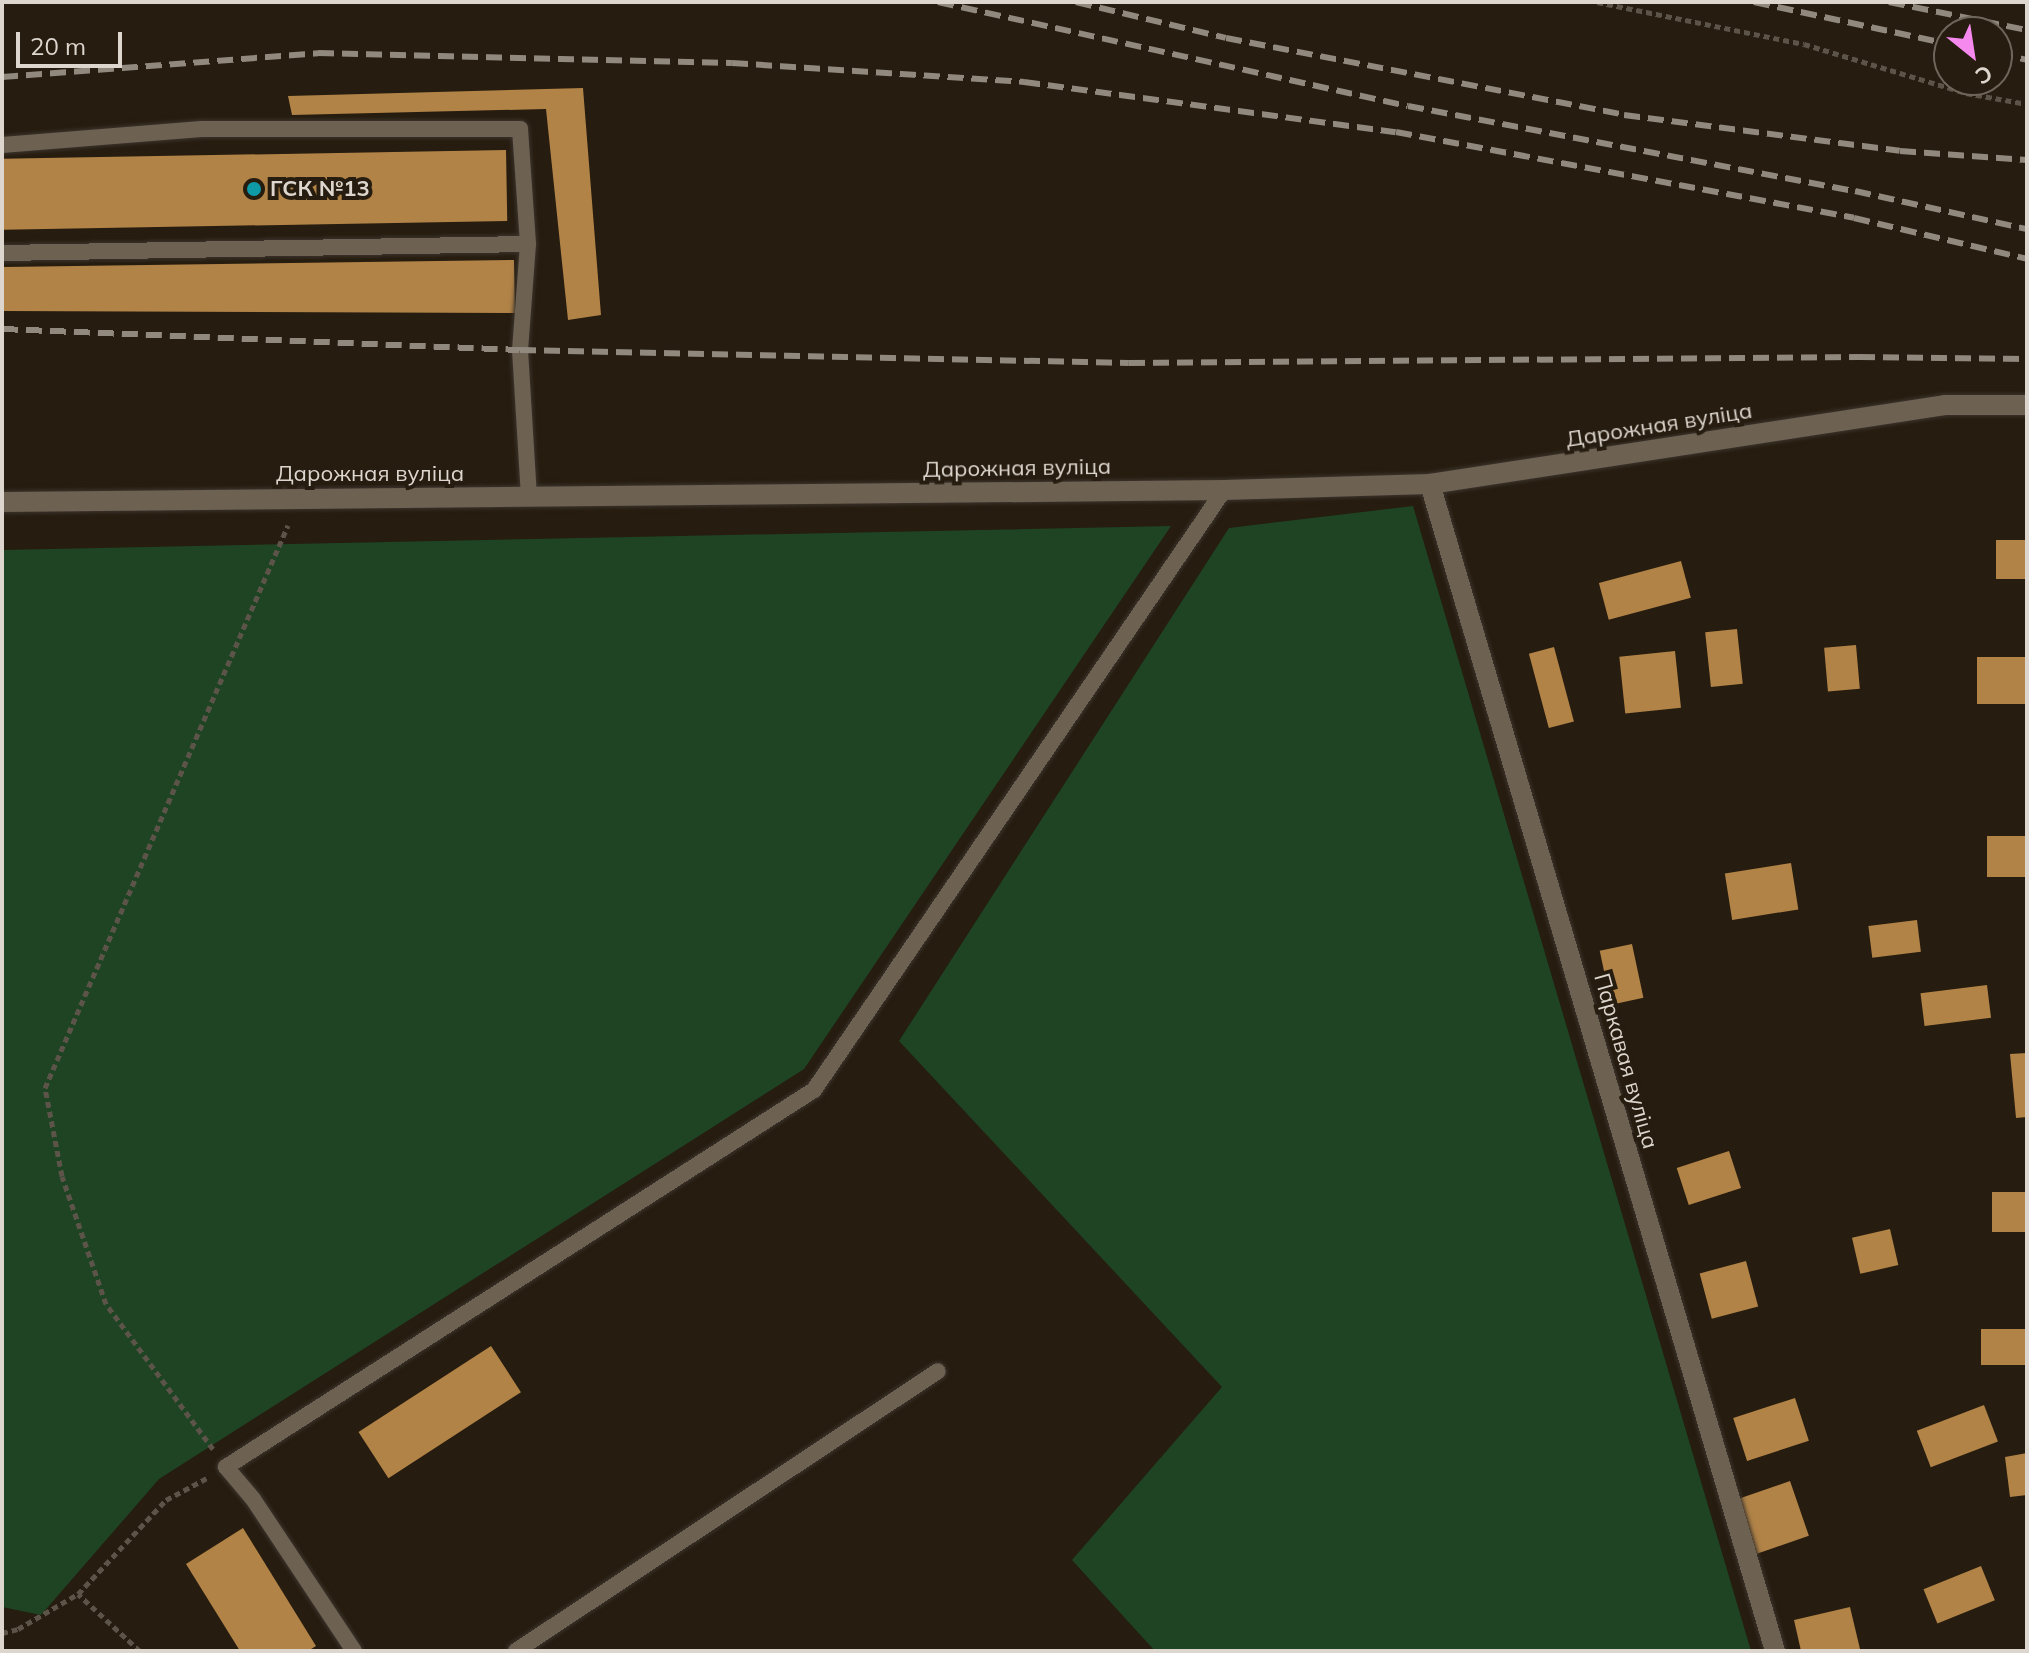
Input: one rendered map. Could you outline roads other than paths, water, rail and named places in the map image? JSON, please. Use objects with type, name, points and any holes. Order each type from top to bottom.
[{"type":"street","name":"Дарожная вуліца","points":[[2,502],[1224,490],[1430,484],[1945,405],[2027,405]]},
{"type":"street","name":"Паркавая вуліца","points":[[1430,484],[1775,1651]]},
{"type":"lane","points":[[2,145],[201,129],[520,129],[528,244],[520,350],[529,498]]},
{"type":"lane","points":[[2,253],[528,244]]},
{"type":"lane","points":[[354,1651],[253,1499],[226,1467],[814,1090],[1224,490]]},
{"type":"lane","points":[[516,1651],[938,1371]]},
{"type":"railway","points":[[938,2],[1408,106],[1855,191],[2027,229]]},
{"type":"railway","points":[[1076,2],[1226,38],[1624,115],[1900,151],[2027,160]]},
{"type":"railway","points":[[1754,2],[1933,41]]},
{"type":"railway","points":[[1889,2],[2027,30]]},
{"type":"railway","points":[[2,77],[318,53],[732,63],[1024,82],[1396,132],[1854,218],[2027,259]]},
{"type":"railway","points":[[2013,57],[2027,60]]},
{"type":"railway","points":[[2,329],[520,350],[1129,363],[1859,357],[2027,359]]},
{"type":"place","name":"ГСК №13","points":[[254,189]]}]
